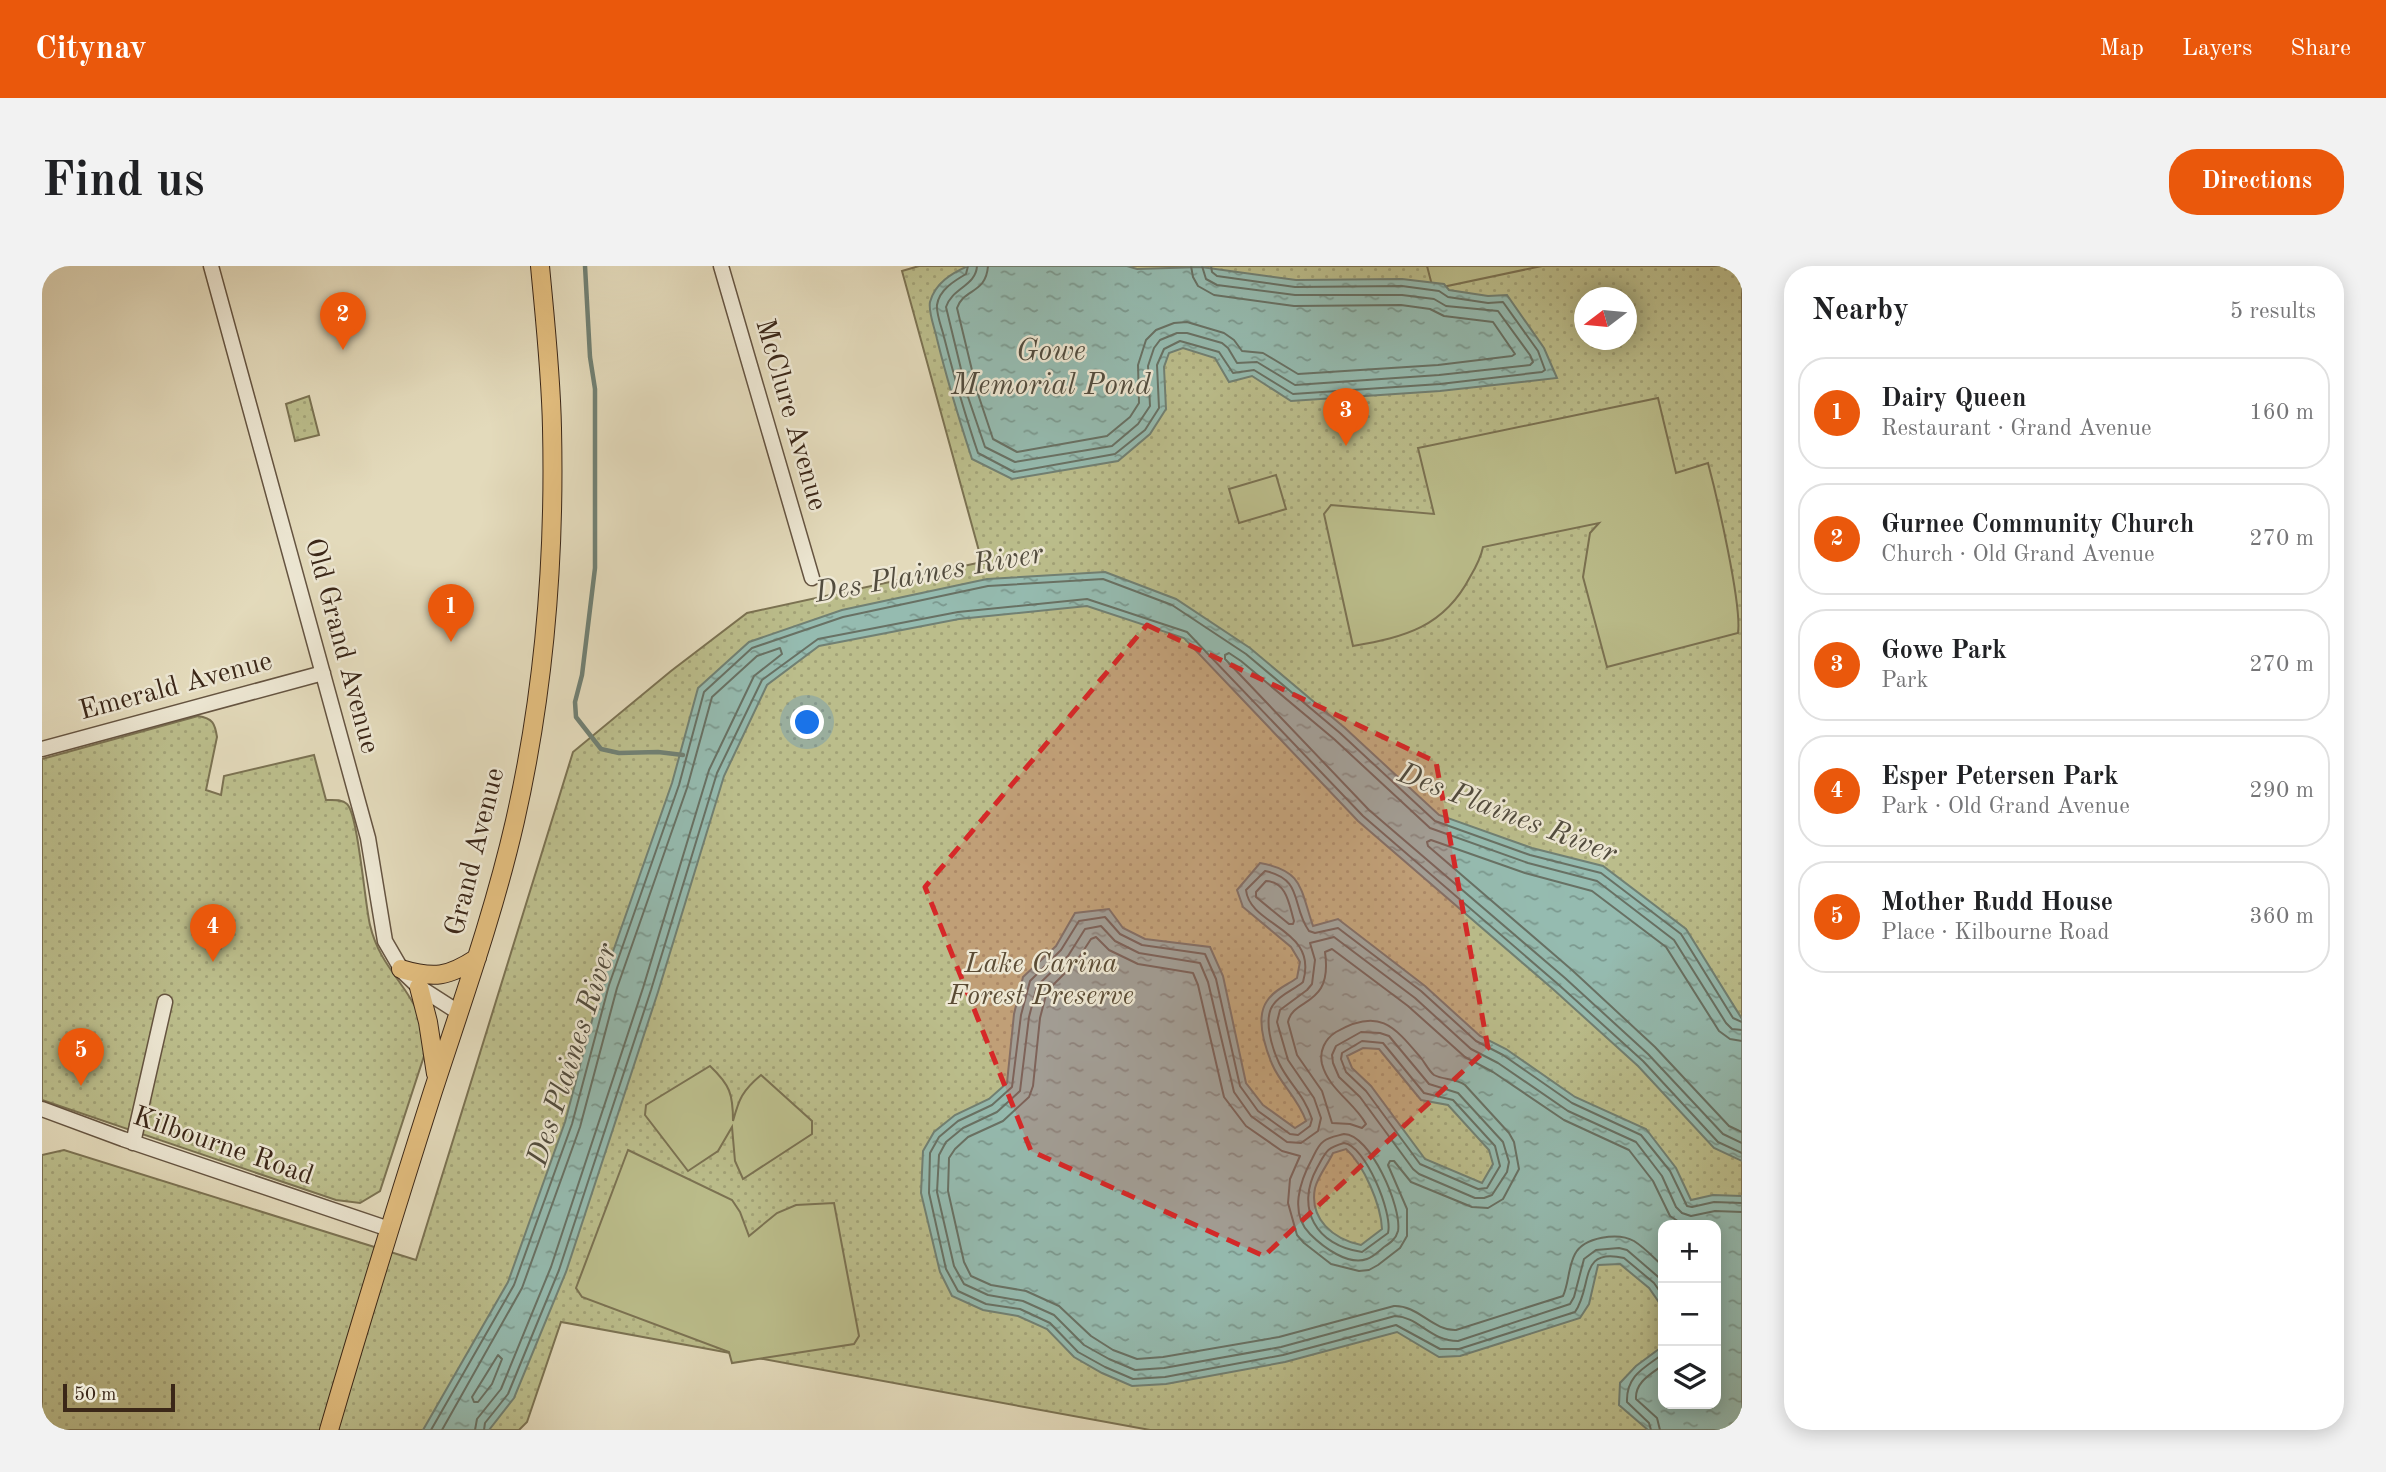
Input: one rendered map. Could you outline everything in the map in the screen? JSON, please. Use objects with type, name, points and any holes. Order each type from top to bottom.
[{"type":"main road","name":"Grand Avenue","points":[[329,1430],[389,1229],[495,902],[515,819],[534,719],[548,600],[552,426],[540,266]]},
{"type":"main road","points":[[401,969],[438,976],[457,971],[477,958]]},
{"type":"main road","points":[[419,987],[428,1022],[436,1081]]},
{"type":"street","name":"Old Grand Avenue","points":[[211,266],[368,838],[382,931],[393,958],[401,969],[419,987],[458,1012]]},
{"type":"street","name":"McClure Avenue","points":[[721,266],[813,578]]},
{"type":"street","name":"Emerald Avenue","points":[[42,749],[323,673]]},
{"type":"street","points":[[134,1143],[165,1002]]},
{"type":"street","name":"Kilbourne Road","points":[[42,1109],[389,1229]]},
{"type":"highlighted area","points":[[1147,625],[1436,762],[1488,1048],[1264,1256],[1031,1151],[925,887]]},
{"type":"green space","name":"Lake Carina Forest Preserve","points":[[919,266],[1742,266],[1742,1430],[1150,1430],[561,1322],[527,1422],[519,1430],[42,1430],[42,1155],[64,1150],[416,1260],[573,752],[671,671],[747,613],[982,562],[902,271]]},
{"type":"green space","points":[[1427,266],[1542,266],[1433,289]]},
{"type":"green space","points":[[309,396],[319,435],[295,441],[286,404]]},
{"type":"green space","points":[[1658,398],[1676,473],[1708,463],[1733,576],[1738,633],[1607,667],[1583,577],[1590,533],[1599,523],[1483,547],[1460,594],[1435,618],[1406,633],[1353,646],[1324,514],[1331,505],[1434,514],[1418,448]]},
{"type":"green space","points":[[1276,475],[1286,509],[1239,523],[1229,489]]},
{"type":"green space","points":[[198,716],[212,722],[217,737],[206,790],[221,795],[224,776],[314,755],[326,800],[343,801],[351,811],[370,925],[376,944],[420,1018],[424,1035],[424,1056],[380,1191],[360,1203],[336,1200],[42,1100],[42,759]]},
{"type":"green space","points":[[710,1066],[729,1090],[733,1121],[742,1096],[761,1075],[812,1121],[812,1134],[743,1179],[735,1161],[732,1127],[718,1151],[688,1171],[645,1115],[646,1105]]},
{"type":"green space","points":[[628,1150],[732,1200],[740,1212],[749,1236],[777,1213],[796,1205],[834,1203],[859,1336],[854,1344],[732,1363],[729,1352],[582,1297],[576,1288]]},
{"type":"water","name":"Gowe Memorial Pond","points":[[968,266],[1127,266],[1137,269],[1201,267],[1296,280],[1402,279],[1444,284],[1449,290],[1488,296],[1507,295],[1544,348],[1557,378],[1440,391],[1291,401],[1252,376],[1229,382],[1215,358],[1183,348],[1169,353],[1164,367],[1166,409],[1150,434],[1118,461],[1012,479],[972,459],[931,315],[930,302],[936,289],[950,275]]},
{"type":"water","points":[[1105,572],[1176,599],[1250,648],[1345,728],[1439,815],[1532,848],[1603,866],[1686,929],[1742,1019],[1742,1161],[1714,1148],[1638,1066],[1358,821],[1184,638],[1087,606],[959,619],[819,646],[767,685],[724,776],[658,992],[566,1272],[514,1398],[489,1430],[423,1430],[508,1282],[565,1122],[602,983],[672,783],[698,688],[749,642],[842,610],[987,579]]},
{"type":"water","points":[[1260,863],[1285,871],[1298,884],[1313,926],[1338,919],[1425,986],[1480,1036],[1506,1049],[1575,1097],[1646,1129],[1676,1168],[1691,1200],[1713,1195],[1742,1196],[1742,1430],[1648,1430],[1619,1405],[1620,1383],[1636,1366],[1658,1350],[1658,1409],[1721,1409],[1721,1220],[1658,1220],[1658,1301],[1649,1288],[1620,1264],[1598,1265],[1589,1304],[1580,1318],[1460,1356],[1439,1357],[1397,1332],[1285,1362],[1166,1384],[1132,1386],[1074,1357],[1047,1329],[1018,1316],[983,1310],[952,1296],[940,1272],[921,1193],[923,1151],[934,1132],[955,1115],[989,1099],[1007,1083],[1014,1014],[1023,977],[1056,946],[1075,913],[1109,909],[1123,928],[1145,939],[1210,947],[1223,976],[1246,1083],[1263,1105],[1295,1128],[1306,1121],[1299,1105],[1272,1064],[1261,1024],[1263,1008],[1267,1001],[1297,978],[1300,962],[1291,947],[1243,907],[1237,890]],"holes":[[[1363,1048],[1379,1049],[1421,1100],[1448,1105],[1489,1150],[1493,1164],[1482,1183],[1425,1159],[1371,1086],[1352,1068],[1347,1056]],[[1346,1149],[1353,1156],[1375,1197],[1382,1229],[1361,1245],[1341,1238],[1325,1226],[1314,1199],[1316,1184],[1333,1153]]]},
{"type":"waterway","points":[[585,266],[590,357],[595,389],[595,568],[582,675],[575,702],[576,717],[601,749],[619,753],[658,752],[683,755]]},
{"type":"place","name":"Gurnee Community Church","points":[[343,350]]},
{"type":"place","name":"Gowe Park","points":[[1346,446]]},
{"type":"place","name":"Dairy Queen","points":[[451,642]]},
{"type":"place","name":"Esper Petersen Park","points":[[213,962]]},
{"type":"place","name":"Mother Rudd House","points":[[81,1086]]},
{"type":"water label","name":"Des Plaines River","points":[[929,574]]},
{"type":"water label","name":"Des Plaines River","points":[[1507,814]]},
{"type":"water label","name":"Des Plaines River","points":[[573,1055]]}]
